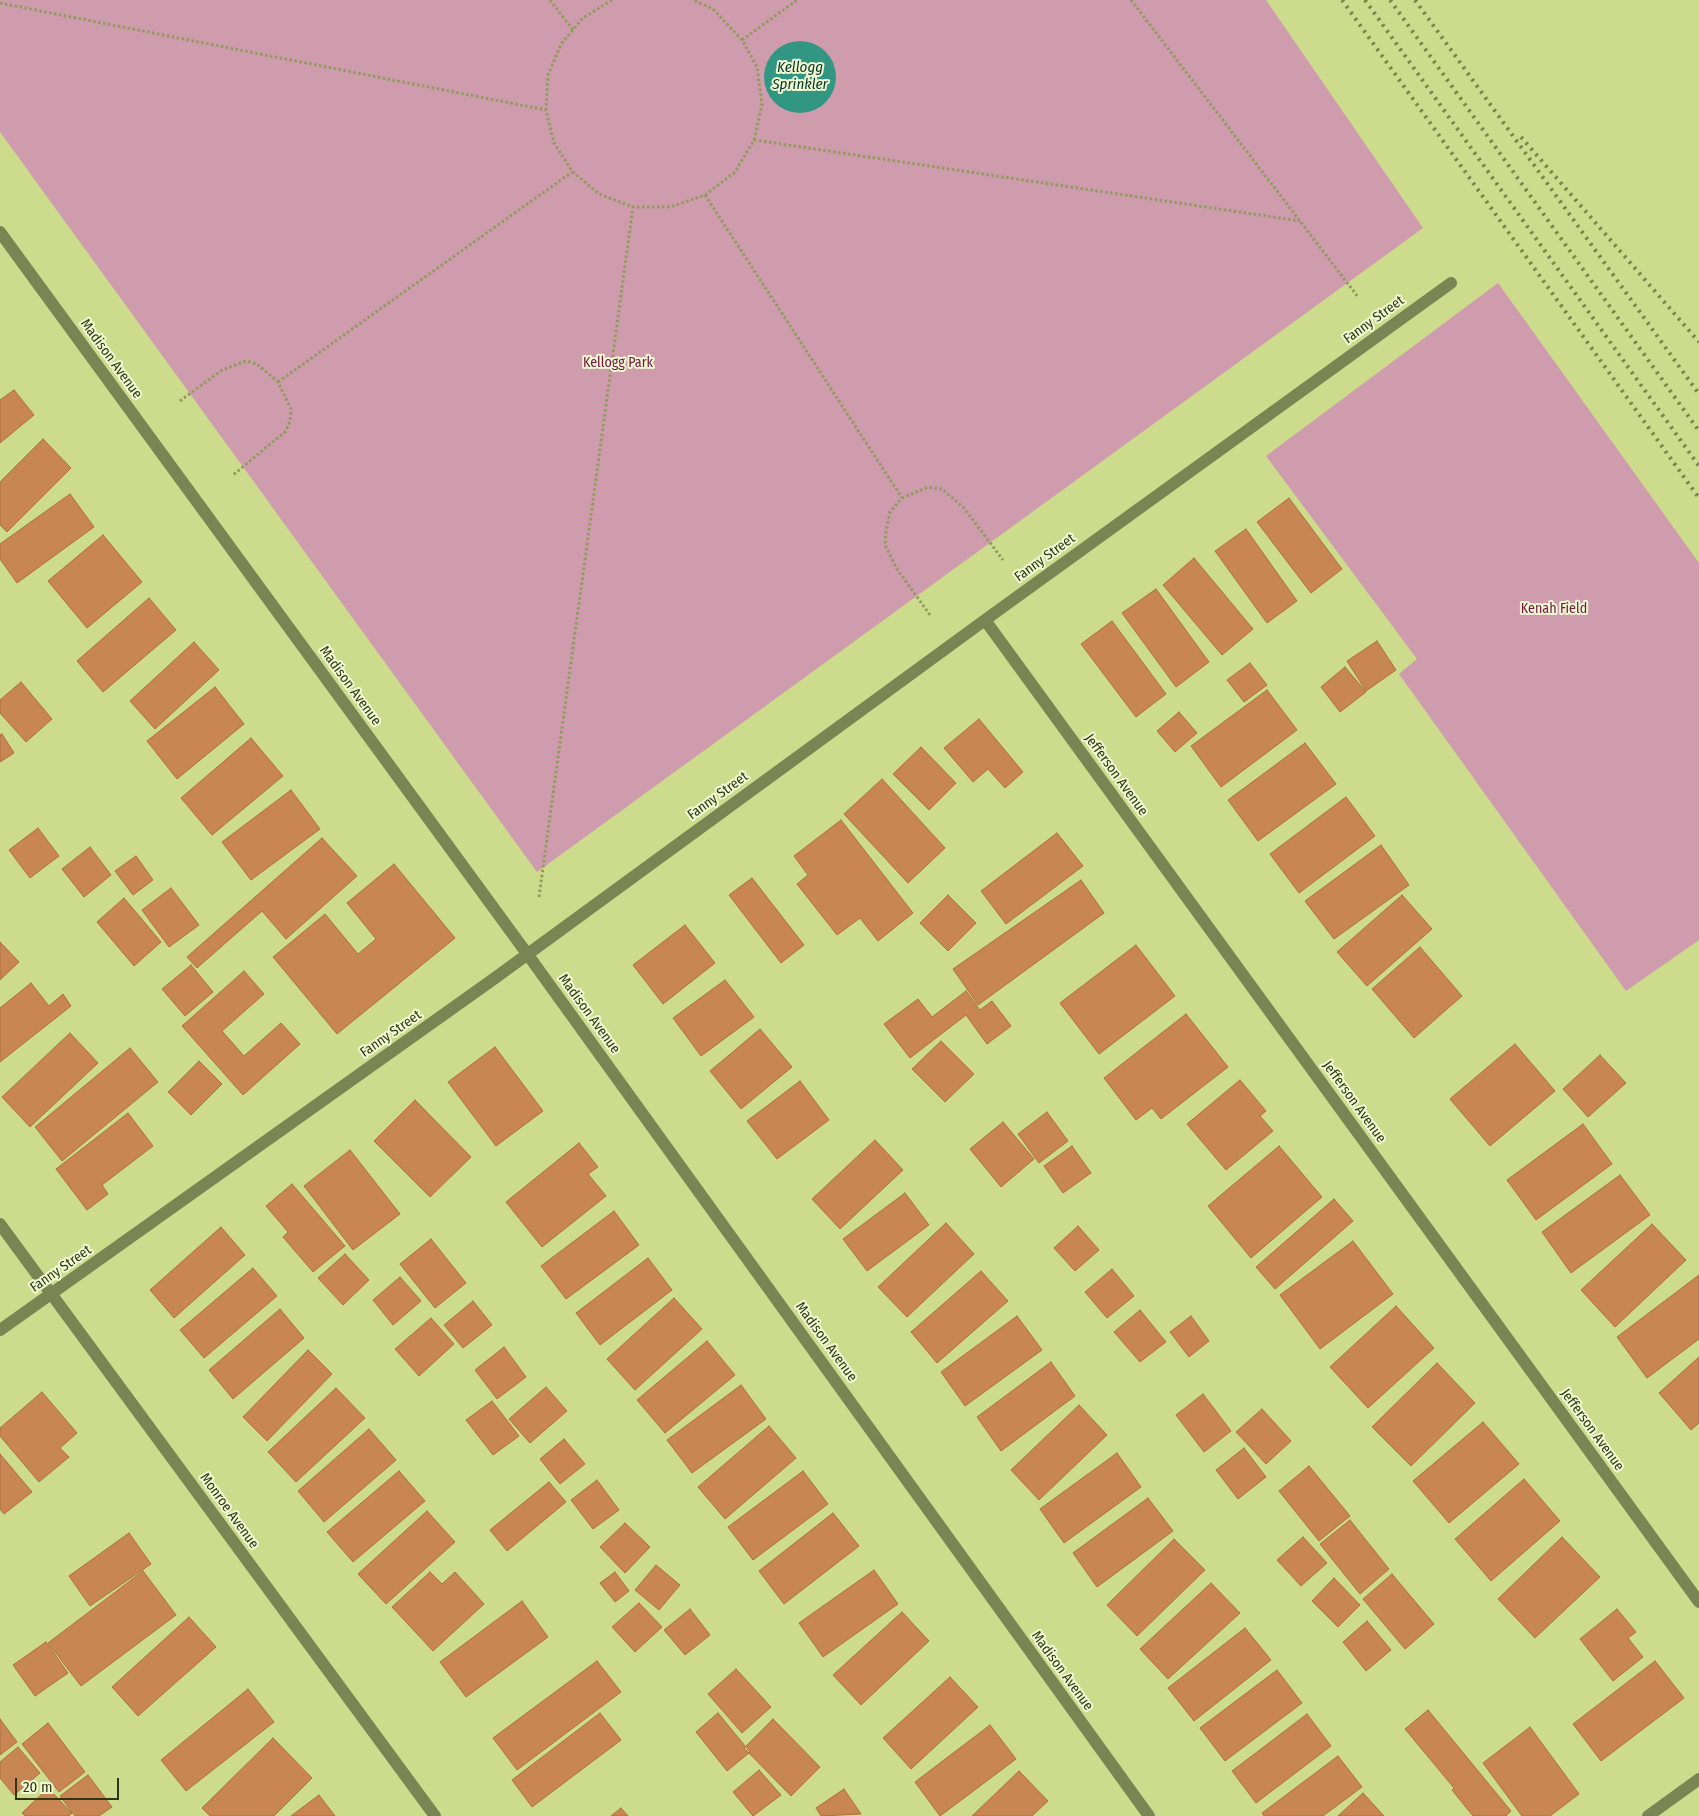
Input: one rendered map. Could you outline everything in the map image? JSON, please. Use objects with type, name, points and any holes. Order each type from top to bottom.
[{"type":"street","name":"Madison Avenue","points":[[0,232],[528,955],[1149,1816]]},
{"type":"street","name":"Fanny Street","points":[[0,1330],[528,955],[985,620],[1451,283]]},
{"type":"street","name":"Jefferson Avenue","points":[[985,620],[1699,1602]]},
{"type":"street","name":"Monroe Avenue","points":[[0,1224],[435,1816]]},
{"type":"street","points":[[1648,1816],[1699,1779]]},
{"type":"path","points":[[550,0],[573,30]]},
{"type":"path","points":[[612,0],[583,18],[561,44],[548,76],[546,110],[554,143],[572,172],[599,194],[633,207],[670,207],[705,195],[735,172],[754,140],[762,104],[757,67],[742,40],[713,9],[692,0]]},
{"type":"path","points":[[742,40],[796,0]]},
{"type":"path","points":[[1131,0],[1358,296]]},
{"type":"path","points":[[0,3],[546,110]]},
{"type":"path","points":[[754,140],[1300,221]]},
{"type":"path","points":[[278,382],[572,172]]},
{"type":"path","points":[[705,195],[902,498]]},
{"type":"path","points":[[539,897],[633,207]]},
{"type":"path","points":[[180,401],[222,370],[246,361],[257,364],[278,382],[291,409],[290,421],[286,431],[277,441],[233,475]]},
{"type":"path","points":[[930,615],[896,569],[885,545],[890,512],[902,498],[928,487],[942,489],[964,508],[1003,560]]},
{"type":"green space","name":"Kellogg Park","points":[[0,0],[1266,0],[1423,228],[537,872],[0,132]]},
{"type":"green space","name":"Kenah Field","points":[[1498,283],[1699,563],[1699,940],[1626,991],[1399,674],[1417,659],[1266,456]]},
{"type":"water","name":"Kellogg Sprinkler","points":[[800,41],[820,47],[830,57],[836,77],[830,97],[820,107],[800,113],[780,107],[770,97],[764,77],[770,57],[780,47]]},
{"type":"building","points":[[14,390],[34,415],[0,443],[0,400]]},
{"type":"building","points":[[43,439],[71,468],[7,532],[0,525],[0,482]]},
{"type":"building","points":[[70,494],[94,527],[17,583],[0,559],[0,544]]},
{"type":"building","points":[[1289,498],[1342,569],[1311,593],[1257,522]]},
{"type":"building","points":[[1246,529],[1297,601],[1267,623],[1215,551]]},
{"type":"building","points":[[103,535],[142,582],[87,628],[48,581]]},
{"type":"building","points":[[1194,558],[1253,629],[1222,655],[1163,585]]},
{"type":"building","points":[[1156,589],[1209,662],[1176,687],[1122,613]]},
{"type":"building","points":[[149,598],[176,630],[103,692],[77,661]]},
{"type":"building","points":[[1112,621],[1166,694],[1136,717],[1081,644]]},
{"type":"building","points":[[1377,641],[1396,670],[1366,691],[1347,661]]},
{"type":"building","points":[[194,642],[219,670],[155,729],[130,701]]},
{"type":"building","points":[[1250,663],[1267,685],[1244,702],[1227,680]]},
{"type":"building","points":[[1345,667],[1366,692],[1340,712],[1321,687]]},
{"type":"building","points":[[21,682],[52,719],[26,742],[0,713],[0,700]]},
{"type":"building","points":[[215,687],[244,724],[177,779],[147,741]]},
{"type":"building","points":[[1267,690],[1297,730],[1221,787],[1191,746]]},
{"type":"building","points":[[1179,712],[1197,733],[1175,752],[1157,731]]},
{"type":"building","points":[[979,719],[1023,772],[1005,788],[988,769],[973,782],[944,748]]},
{"type":"building","points":[[2,734],[14,753],[0,762],[0,735]]},
{"type":"building","points":[[251,738],[283,776],[212,835],[181,798]]},
{"type":"building","points":[[1305,743],[1336,784],[1258,841],[1228,800]]},
{"type":"building","points":[[921,747],[956,783],[929,810],[893,774]]},
{"type":"building","points":[[882,779],[945,848],[908,883],[844,814]]},
{"type":"building","points":[[291,790],[320,829],[251,880],[222,842]]},
{"type":"building","points":[[1346,797],[1375,836],[1299,893],[1270,854]]},
{"type":"building","points":[[841,820],[913,913],[878,941],[860,918],[837,935],[797,884],[808,875],[794,856]]},
{"type":"building","points":[[38,828],[59,856],[30,878],[9,850]]},
{"type":"building","points":[[1057,833],[1083,866],[1006,924],[981,891]]},
{"type":"building","points":[[322,838],[357,876],[286,939],[262,911],[197,968],[187,957]]},
{"type":"building","points":[[1381,845],[1409,885],[1334,939],[1305,901]]},
{"type":"building","points":[[90,847],[111,875],[84,897],[62,869]]},
{"type":"building","points":[[136,856],[153,880],[133,895],[115,871]]},
{"type":"building","points":[[394,864],[455,938],[337,1034],[273,957],[325,914],[358,954],[376,939],[347,903]]},
{"type":"building","points":[[752,878],[804,945],[781,963],[729,895]]},
{"type":"building","points":[[1081,880],[1104,913],[978,1005],[953,969]]},
{"type":"building","points":[[171,888],[199,925],[169,947],[142,910]]},
{"type":"building","points":[[948,895],[976,923],[948,951],[920,923]]},
{"type":"building","points":[[1402,895],[1432,929],[1367,986],[1337,952]]},
{"type":"building","points":[[124,898],[161,942],[134,966],[97,922]]},
{"type":"building","points":[[685,925],[715,963],[663,1004],[633,965]]},
{"type":"building","points":[[0,942],[19,962],[0,980]]},
{"type":"building","points":[[1136,945],[1175,996],[1099,1054],[1060,1003]]},
{"type":"building","points":[[1420,947],[1462,996],[1414,1038],[1372,989]]},
{"type":"building","points":[[191,965],[213,992],[185,1016],[162,989]]},
{"type":"building","points":[[244,971],[264,994],[222,1031],[244,1056],[281,1023],[300,1044],[243,1095],[182,1026]]},
{"type":"building","points":[[725,980],[754,1017],[701,1056],[673,1018]]},
{"type":"building","points":[[31,983],[49,1006],[63,994],[71,1006],[0,1062],[0,1008]]},
{"type":"building","points":[[966,991],[980,1010],[992,1001],[1011,1026],[987,1044],[966,1015],[910,1058],[884,1024],[918,999],[932,1017]]},
{"type":"building","points":[[1186,1014],[1228,1067],[1161,1119],[1152,1108],[1136,1120],[1104,1078]]},
{"type":"building","points":[[760,1029],[792,1067],[741,1109],[710,1071]]},
{"type":"building","points":[[70,1033],[98,1063],[30,1127],[2,1097]]},
{"type":"building","points":[[941,1041],[974,1074],[945,1102],[912,1069]]},
{"type":"building","points":[[1515,1044],[1555,1091],[1490,1146],[1450,1099]]},
{"type":"building","points":[[495,1047],[543,1111],[496,1146],[448,1082]]},
{"type":"building","points":[[130,1048],[158,1082],[62,1161],[35,1127]]},
{"type":"building","points":[[1600,1055],[1626,1083],[1588,1117],[1563,1089]]},
{"type":"building","points":[[199,1061],[222,1084],[191,1115],[168,1092]]},
{"type":"building","points":[[1240,1080],[1266,1111],[1260,1116],[1273,1131],[1226,1170],[1187,1124]]},
{"type":"building","points":[[800,1081],[829,1120],[777,1159],[747,1121]]},
{"type":"building","points":[[415,1100],[471,1157],[430,1197],[374,1141]]},
{"type":"building","points":[[1047,1112],[1068,1141],[1039,1163],[1018,1134]]},
{"type":"building","points":[[128,1113],[153,1146],[102,1185],[108,1194],[87,1210],[56,1169]]},
{"type":"building","points":[[1003,1122],[1034,1159],[1001,1187],[970,1149]]},
{"type":"building","points":[[1583,1124],[1612,1164],[1536,1220],[1507,1180]]},
{"type":"building","points":[[875,1140],[903,1170],[840,1229],[812,1199]]},
{"type":"building","points":[[579,1143],[598,1167],[588,1174],[606,1196],[542,1247],[506,1202]]},
{"type":"building","points":[[1072,1146],[1091,1173],[1063,1193],[1044,1166]]},
{"type":"building","points":[[1279,1146],[1322,1197],[1251,1258],[1208,1206]]},
{"type":"building","points":[[350,1150],[400,1214],[353,1250],[304,1186]]},
{"type":"building","points":[[1620,1175],[1650,1215],[1571,1273],[1542,1232]]},
{"type":"building","points":[[292,1184],[345,1246],[313,1272],[283,1237],[288,1232],[266,1206]]},
{"type":"building","points":[[905,1193],[929,1225],[867,1271],[843,1239]]},
{"type":"building","points":[[1334,1199],[1353,1221],[1275,1289],[1256,1267]]},
{"type":"building","points":[[614,1211],[639,1245],[566,1299],[541,1266]]},
{"type":"building","points":[[946,1223],[974,1254],[907,1317],[878,1287]]},
{"type":"building","points":[[1652,1224],[1686,1260],[1615,1327],[1581,1290]]},
{"type":"building","points":[[1078,1226],[1099,1250],[1075,1271],[1054,1248]]},
{"type":"building","points":[[221,1227],[245,1255],[174,1318],[150,1290]]},
{"type":"building","points":[[431,1239],[466,1283],[435,1308],[400,1264]]},
{"type":"building","points":[[1353,1241],[1393,1294],[1320,1349],[1280,1295]]},
{"type":"building","points":[[345,1254],[369,1280],[343,1305],[318,1278]]},
{"type":"building","points":[[648,1258],[672,1290],[600,1345],[576,1313]]},
{"type":"building","points":[[253,1268],[277,1296],[204,1358],[180,1330]]},
{"type":"building","points":[[1112,1269],[1134,1296],[1107,1318],[1085,1292]]},
{"type":"building","points":[[981,1271],[1008,1301],[937,1363],[911,1332]]},
{"type":"building","points":[[1699,1275],[1699,1339],[1647,1378],[1617,1337]]},
{"type":"building","points":[[400,1277],[421,1301],[393,1325],[373,1300]]},
{"type":"building","points":[[674,1298],[702,1329],[635,1390],[607,1359]]},
{"type":"building","points":[[473,1301],[492,1325],[463,1348],[444,1325]]},
{"type":"building","points":[[1396,1306],[1434,1348],[1368,1408],[1330,1367]]},
{"type":"building","points":[[280,1309],[304,1338],[233,1399],[209,1370]]},
{"type":"building","points":[[1140,1310],[1166,1342],[1140,1362],[1114,1332]]},
{"type":"building","points":[[1017,1316],[1042,1350],[965,1406],[941,1372]]},
{"type":"building","points":[[1191,1316],[1209,1341],[1189,1357],[1170,1332]]},
{"type":"building","points":[[431,1318],[454,1344],[419,1376],[395,1349]]},
{"type":"building","points":[[707,1341],[735,1375],[665,1433],[637,1400]]},
{"type":"building","points":[[504,1347],[526,1377],[497,1399],[475,1370]]},
{"type":"building","points":[[308,1350],[332,1374],[267,1441],[243,1417]]},
{"type":"building","points":[[1699,1357],[1699,1423],[1691,1430],[1659,1393]]},
{"type":"building","points":[[1051,1362],[1075,1396],[1001,1451],[977,1417]]},
{"type":"building","points":[[1437,1363],[1475,1403],[1411,1466],[1372,1427]]},
{"type":"building","points":[[741,1385],[766,1419],[692,1473],[667,1440]]},
{"type":"building","points":[[546,1387],[567,1411],[530,1443],[509,1419]]},
{"type":"building","points":[[336,1388],[365,1418],[296,1482],[268,1452]]},
{"type":"building","points":[[42,1392],[77,1433],[60,1448],[69,1457],[39,1482],[0,1436],[0,1428]]},
{"type":"building","points":[[1203,1394],[1231,1431],[1204,1452],[1176,1415]]},
{"type":"building","points":[[492,1401],[519,1436],[493,1455],[466,1420]]},
{"type":"building","points":[[1079,1405],[1107,1435],[1039,1500],[1011,1470]]},
{"type":"building","points":[[1262,1409],[1291,1441],[1266,1464],[1236,1432]]},
{"type":"building","points":[[1483,1422],[1519,1464],[1449,1523],[1413,1481]]},
{"type":"building","points":[[769,1426],[796,1458],[725,1519],[698,1487]]},
{"type":"building","points":[[369,1429],[396,1460],[324,1522],[298,1491]]},
{"type":"building","points":[[564,1439],[585,1464],[560,1484],[540,1459]]},
{"type":"building","points":[[1244,1448],[1266,1477],[1238,1499],[1216,1470]]},
{"type":"building","points":[[1117,1453],[1141,1487],[1064,1543],[1040,1509]]},
{"type":"building","points":[[0,1454],[32,1492],[4,1514],[0,1509]]},
{"type":"building","points":[[1309,1466],[1350,1516],[1319,1541],[1279,1491]]},
{"type":"building","points":[[399,1471],[425,1501],[353,1562],[327,1532]]},
{"type":"building","points":[[803,1471],[828,1504],[753,1560],[728,1527]]},
{"type":"building","points":[[1524,1479],[1560,1521],[1491,1581],[1455,1539]]},
{"type":"building","points":[[597,1480],[619,1510],[593,1529],[571,1500]]},
{"type":"building","points":[[549,1482],[566,1502],[507,1551],[490,1530]]},
{"type":"building","points":[[1148,1498],[1173,1531],[1097,1587],[1073,1553]]},
{"type":"building","points":[[427,1511],[455,1542],[386,1604],[358,1574]]},
{"type":"building","points":[[833,1513],[859,1546],[784,1604],[759,1571]]},
{"type":"building","points":[[1350,1520],[1389,1569],[1360,1594],[1320,1544]]},
{"type":"building","points":[[625,1523],[650,1547],[625,1573],[600,1547]]},
{"type":"building","points":[[129,1533],[151,1564],[90,1606],[69,1576]]},
{"type":"building","points":[[1303,1537],[1327,1563],[1301,1586],[1277,1560]]},
{"type":"building","points":[[1562,1537],[1600,1577],[1535,1638],[1498,1599]]},
{"type":"building","points":[[1174,1539],[1205,1570],[1137,1636],[1107,1605]]},
{"type":"building","points":[[656,1565],[680,1585],[659,1610],[635,1590]]},
{"type":"building","points":[[874,1570],[898,1604],[823,1657],[799,1623]]},
{"type":"building","points":[[143,1571],[176,1615],[81,1686],[48,1643]]},
{"type":"building","points":[[430,1572],[442,1584],[455,1572],[484,1604],[433,1651],[392,1607]]},
{"type":"building","points":[[615,1572],[629,1591],[615,1602],[600,1583]]},
{"type":"building","points":[[1392,1574],[1434,1624],[1405,1649],[1363,1599]]},
{"type":"building","points":[[1334,1578],[1360,1605],[1338,1627],[1312,1601]]},
{"type":"building","points":[[1211,1583],[1240,1613],[1168,1679],[1140,1649]]},
{"type":"building","points":[[522,1601],[548,1637],[466,1697],[440,1662]]},
{"type":"building","points":[[639,1603],[662,1627],[635,1652],[612,1627]]},
{"type":"building","points":[[690,1609],[710,1635],[685,1655],[664,1630]]},
{"type":"building","points":[[1617,1609],[1636,1632],[1628,1638],[1643,1657],[1613,1681],[1580,1639]]},
{"type":"building","points":[[902,1612],[929,1641],[861,1705],[833,1675]]},
{"type":"building","points":[[189,1617],[216,1647],[138,1716],[112,1687]]},
{"type":"building","points":[[1367,1621],[1391,1650],[1366,1671],[1343,1642]]},
{"type":"building","points":[[1245,1628],[1271,1660],[1194,1721],[1168,1688]]},
{"type":"building","points":[[46,1642],[68,1673],[35,1696],[13,1665]]},
{"type":"building","points":[[597,1661],[621,1692],[517,1770],[493,1738]]},
{"type":"building","points":[[1655,1661],[1684,1698],[1601,1761],[1573,1724]]},
{"type":"building","points":[[736,1669],[771,1707],[742,1733],[708,1694]]},
{"type":"building","points":[[1277,1670],[1302,1703],[1225,1761],[1200,1728]]},
{"type":"building","points":[[950,1677],[978,1707],[911,1769],[883,1738]]},
{"type":"building","points":[[248,1689],[274,1722],[186,1791],[161,1760]]},
{"type":"building","points":[[1428,1710],[1511,1811],[1506,1816],[1473,1816],[1452,1790],[1454,1788],[1405,1729]]},
{"type":"building","points":[[600,1713],[621,1740],[532,1807],[512,1780]]},
{"type":"building","points":[[718,1713],[750,1752],[727,1771],[696,1732]]},
{"type":"building","points":[[1307,1714],[1331,1746],[1256,1803],[1232,1771]]},
{"type":"building","points":[[0,1719],[17,1742],[0,1755]]},
{"type":"building","points":[[773,1719],[820,1767],[791,1796],[744,1748]]},
{"type":"building","points":[[48,1723],[85,1772],[59,1792],[22,1744]]},
{"type":"building","points":[[990,1725],[1016,1759],[940,1816],[915,1782]]},
{"type":"building","points":[[1530,1727],[1579,1794],[1550,1816],[1522,1816],[1483,1763]]},
{"type":"building","points":[[273,1738],[312,1778],[274,1816],[210,1816],[202,1808]]},
{"type":"building","points":[[18,1747],[40,1773],[14,1795],[0,1778],[0,1762]]},
{"type":"building","points":[[1338,1756],[1362,1787],[1323,1816],[1264,1816],[1262,1813]]},
{"type":"building","points":[[759,1770],[781,1795],[753,1816],[733,1792]]},
{"type":"building","points":[[1019,1771],[1048,1801],[1032,1816],[972,1816]]},
{"type":"building","points":[[88,1775],[112,1807],[99,1816],[75,1816],[60,1796]]},
{"type":"building","points":[[48,1788],[72,1813],[69,1816],[25,1816],[22,1813]]},
{"type":"building","points":[[844,1789],[861,1814],[821,1816],[816,1808]]},
{"type":"building","points":[[1363,1793],[1384,1816],[1338,1816]]},
{"type":"building","points":[[319,1795],[335,1816],[291,1816]]},
{"type":"building","points":[[621,1808],[628,1816],[611,1816]]},
{"type":"railway","points":[[1342,0],[1699,498]]},
{"type":"railway","points":[[1365,0],[1699,466]]},
{"type":"railway","points":[[1390,0],[1699,431]]},
{"type":"railway","points":[[1415,0],[1699,394]]},
{"type":"railway","points":[[1521,137],[1699,342]]}]
